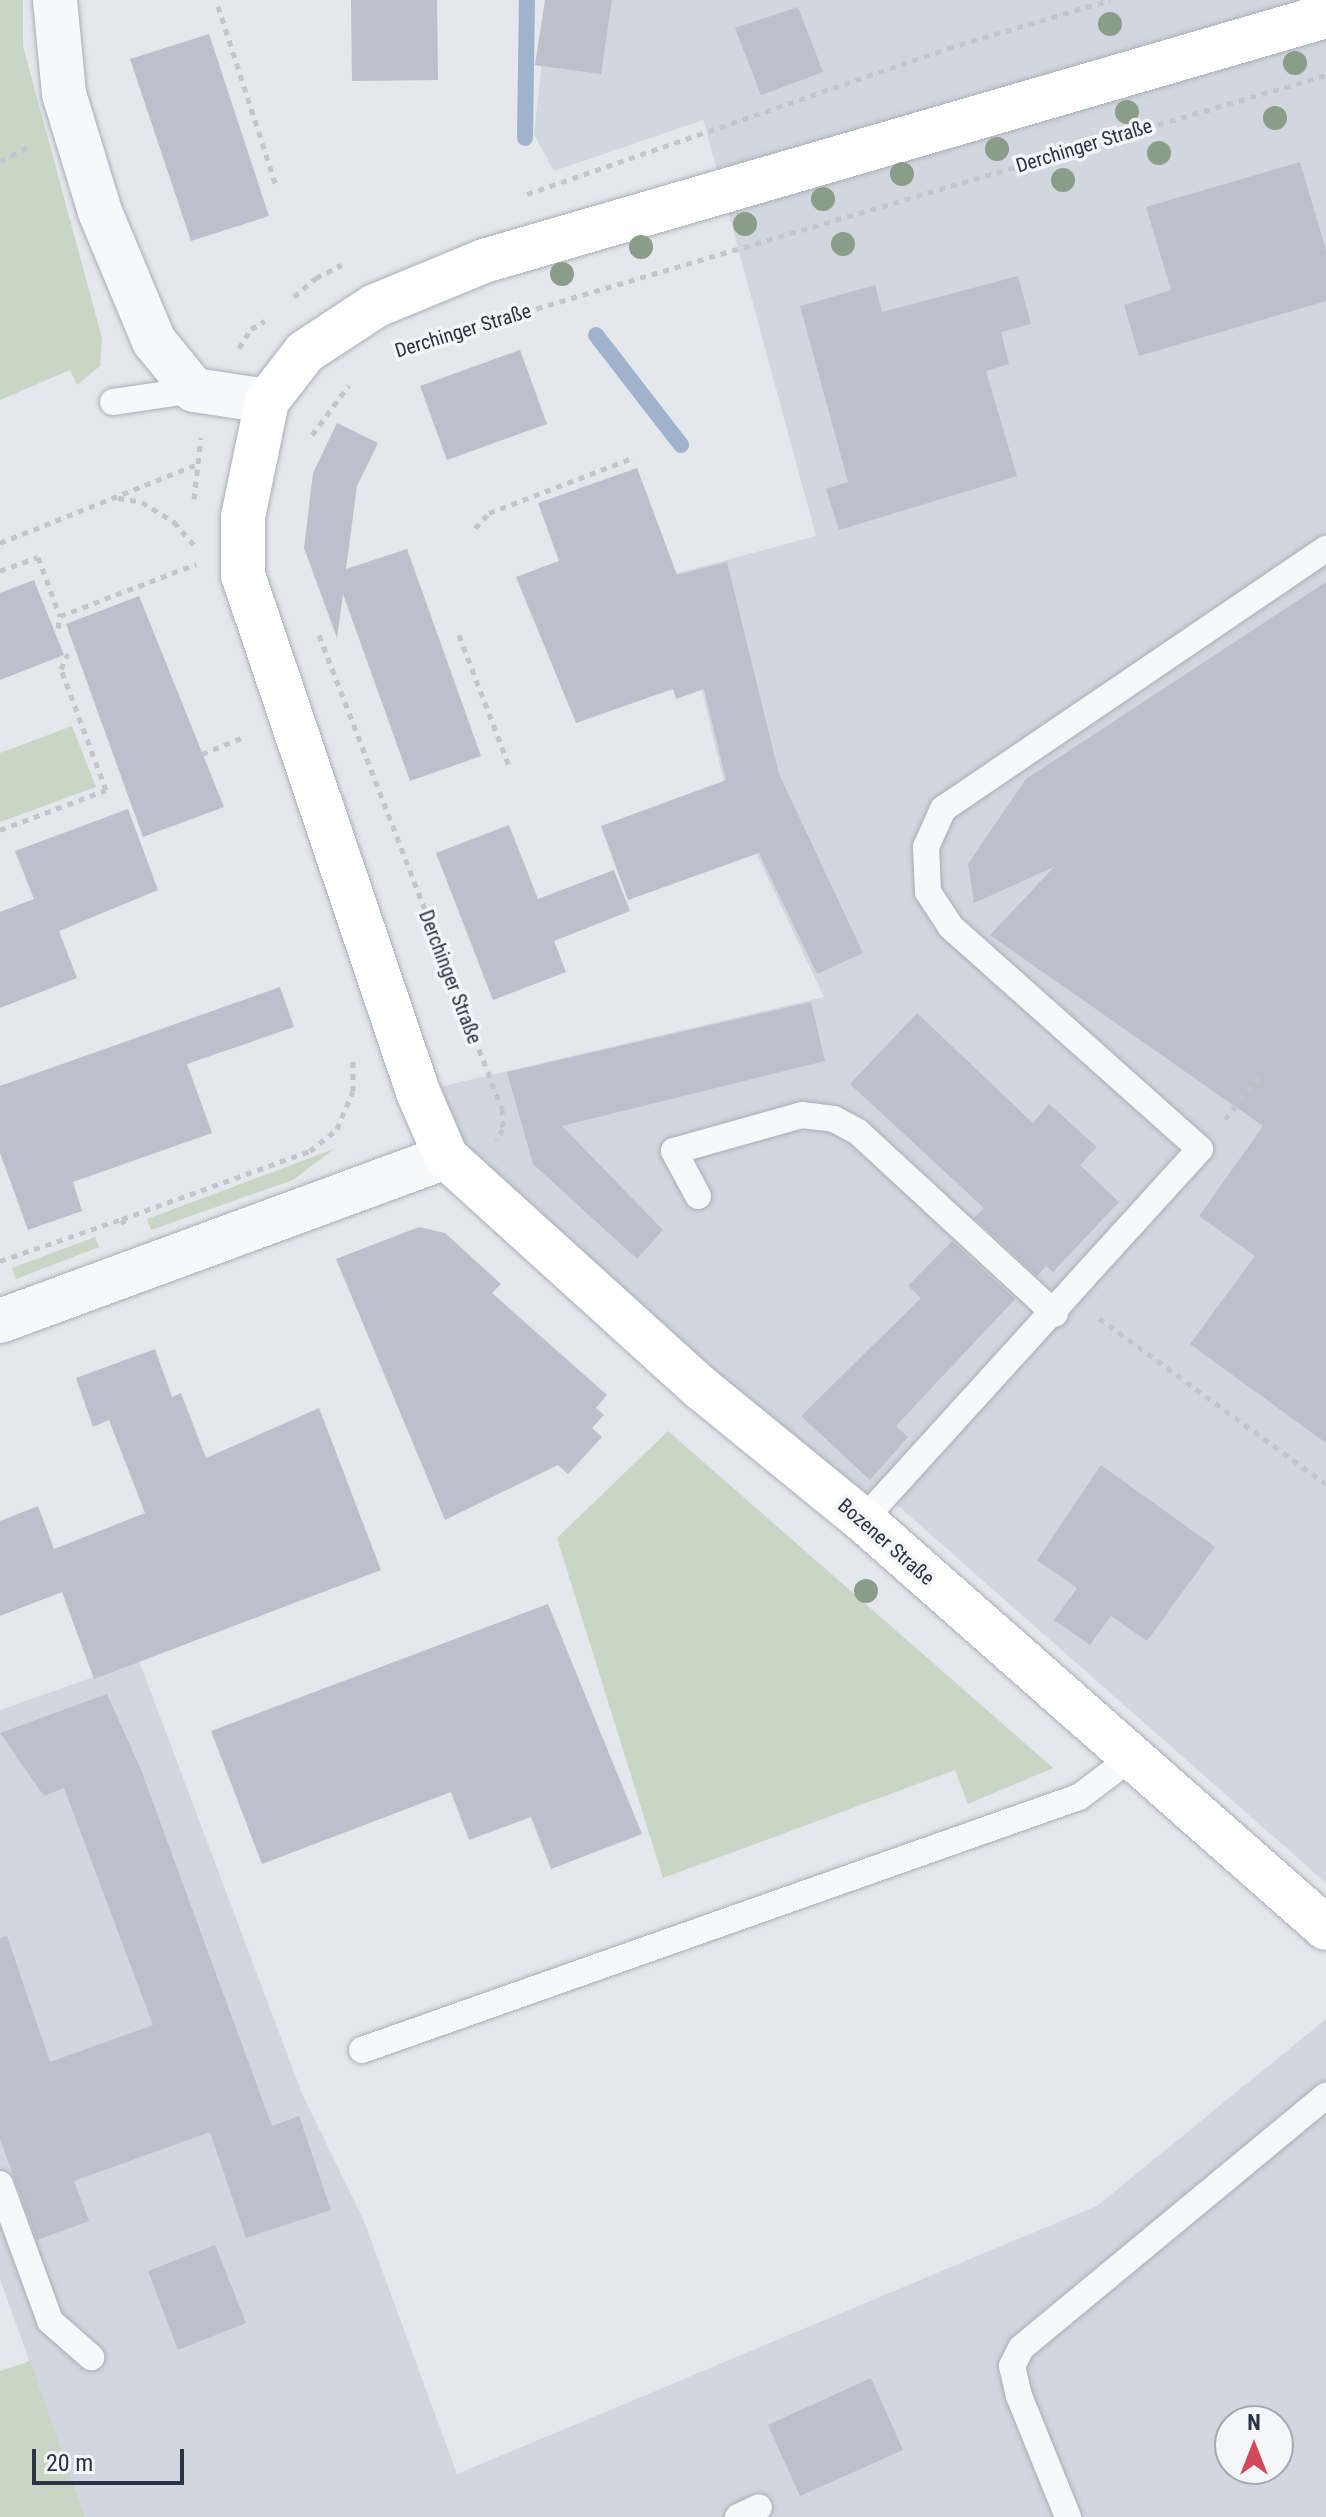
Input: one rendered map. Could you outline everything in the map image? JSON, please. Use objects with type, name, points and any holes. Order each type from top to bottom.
[{"type":"street","points":[[55,0],[64,94],[100,212],[154,341],[205,390],[267,401]]},
{"type":"street","points":[[0,1321],[446,1157],[418,1092],[243,575],[243,517],[267,401],[305,352],[375,306],[484,261],[1326,16]]},
{"type":"street","name":"Bozener Straße","points":[[446,1157],[701,1388],[863,1520],[1326,1928]]},
{"type":"lane","points":[[113,402],[205,390]]},
{"type":"lane","points":[[863,1520],[1062,1305],[1200,1149],[951,927],[928,892],[926,847],[943,809],[1326,549]]},
{"type":"lane","points":[[698,1196],[674,1151],[802,1115],[834,1119],[858,1132],[1062,1305]]},
{"type":"lane","points":[[362,2050],[1079,1797],[1132,1757]]},
{"type":"lane","points":[[1068,2517],[1019,2396],[1012,2366],[1021,2348],[1326,2096]]},
{"type":"lane","points":[[0,2184],[50,2321],[91,2357]]},
{"type":"path","points":[[512,200],[948,48],[1110,0]]},
{"type":"path","points":[[218,6],[277,189]]},
{"type":"path","name":"Derchinger Straße","points":[[418,344],[1326,75]]},
{"type":"path","points":[[287,304],[316,278],[353,260]]},
{"type":"path","points":[[195,510],[195,465],[205,390],[251,329],[277,313]]},
{"type":"path","points":[[309,441],[354,378]]},
{"type":"path","points":[[475,528],[489,513],[635,457]]},
{"type":"path","points":[[0,543],[195,465]]},
{"type":"path","points":[[117,498],[142,502],[174,522],[198,549]]},
{"type":"path","points":[[197,536],[203,574]]},
{"type":"path","points":[[0,571],[38,557],[60,616],[58,628]]},
{"type":"path","points":[[60,616],[200,563]]},
{"type":"path","name":"Derchinger Straße","points":[[316,629],[502,1109],[503,1129],[497,1140],[446,1157]]},
{"type":"path","points":[[459,635],[509,766]]},
{"type":"path","points":[[0,830],[106,790],[61,669],[68,653]]},
{"type":"path","points":[[246,720],[255,749]]},
{"type":"path","points":[[0,1261],[310,1151],[337,1129],[353,1091],[350,1049]]},
{"type":"path","points":[[1200,1149],[1260,1076]]},
{"type":"path","points":[[122,1219],[141,1269]]},
{"type":"path","points":[[1062,1305],[1326,1484]]},
{"type":"shaded area","points":[[549,0],[1326,0],[1326,1883],[886,1495],[863,1520],[541,1242],[418,1092],[824,997],[725,787],[674,574],[816,536],[706,130],[703,120],[554,171],[534,134]]},
{"type":"shaded area","points":[[139,1661],[303,2096],[364,2221],[457,2474],[1097,2206],[1326,2019],[1326,2517],[85,2517],[0,2279],[0,1710]]},
{"type":"green space","points":[[0,0],[23,0],[23,46],[102,338],[100,366],[77,385],[70,370],[0,400]]},
{"type":"green space","points":[[72,726],[96,787],[0,822],[0,753]]},
{"type":"green space","points":[[334,1149],[293,1180],[151,1230],[147,1219]]},
{"type":"green space","points":[[95,1237],[99,1247],[16,1279],[12,1268]]},
{"type":"green space","points":[[668,1431],[1053,1768],[968,1804],[955,1770],[663,1878],[557,1538]]},
{"type":"green space","points":[[30,2361],[85,2517],[0,2517],[0,2371]]},
{"type":"building","points":[[351,0],[437,0],[438,80],[352,81]]},
{"type":"building","points":[[545,0],[612,0],[601,74],[535,65]]},
{"type":"building","points":[[798,7],[823,72],[761,95],[735,28]]},
{"type":"building","points":[[209,34],[269,216],[191,241],[130,59]]},
{"type":"building","points":[[1300,162],[1326,250],[1326,301],[1139,356],[1124,305],[1171,290],[1146,207]]},
{"type":"building","points":[[1018,276],[1031,324],[1001,332],[1009,364],[986,371],[1017,476],[839,530],[826,489],[848,482],[800,306],[875,285],[882,312]]},
{"type":"building","points":[[520,350],[547,424],[447,460],[420,386]]},
{"type":"building","points":[[337,423],[378,443],[357,486],[346,569],[407,549],[481,756],[410,781],[343,594],[337,638],[304,548],[313,473]]},
{"type":"building","points":[[637,468],[677,575],[727,562],[779,774],[863,953],[817,974],[759,853],[628,900],[601,826],[726,780],[704,689],[676,699],[673,689],[576,723],[516,577],[559,561],[538,503]]},
{"type":"building","points":[[34,580],[64,655],[0,680],[0,593]]},
{"type":"building","points":[[1326,582],[1326,1443],[1190,1344],[1255,1256],[1199,1216],[1263,1126],[990,935],[1054,867],[974,903],[968,864],[1026,779]]},
{"type":"building","points":[[139,596],[224,807],[143,837],[66,624]]},
{"type":"building","points":[[128,809],[158,890],[59,931],[77,978],[0,1008],[0,912],[34,899],[15,851]]},
{"type":"building","points":[[509,825],[538,899],[614,870],[630,911],[554,941],[566,972],[493,1000],[436,853]]},
{"type":"building","points":[[280,987],[294,1027],[187,1064],[212,1133],[73,1182],[82,1211],[28,1230],[0,1153],[0,1086]]},
{"type":"building","points":[[811,1002],[825,1061],[562,1126],[663,1230],[637,1259],[533,1164],[507,1072]]},
{"type":"building","points":[[917,1013],[1033,1123],[1049,1104],[1097,1147],[1080,1165],[1119,1202],[1053,1272],[1046,1266],[1037,1276],[974,1218],[984,1208],[850,1084]]},
{"type":"building","points":[[419,1227],[445,1233],[501,1284],[492,1293],[607,1395],[596,1408],[604,1415],[592,1428],[602,1437],[568,1474],[558,1465],[445,1520],[336,1259]]},
{"type":"building","points":[[952,1241],[1015,1299],[896,1426],[908,1437],[870,1480],[801,1416],[921,1298],[908,1286]]},
{"type":"building","points":[[155,1349],[172,1397],[181,1393],[206,1458],[319,1408],[381,1570],[94,1679],[62,1592],[0,1616],[0,1521],[38,1506],[54,1549],[145,1513],[109,1420],[93,1427],[76,1378]]},
{"type":"building","points":[[1101,1465],[1215,1547],[1147,1641],[1111,1616],[1090,1645],[1054,1620],[1077,1588],[1037,1560]]},
{"type":"building","points":[[548,1604],[642,1834],[551,1869],[531,1817],[469,1840],[451,1792],[262,1864],[211,1731]]},
{"type":"building","points":[[107,1694],[141,1770],[272,2126],[299,2116],[331,2210],[246,2238],[210,2132],[74,2181],[89,2221],[37,2240],[0,2139],[0,1938],[7,1936],[50,2062],[153,2025],[64,1788],[44,1796],[0,1733]]},
{"type":"building","points":[[215,2245],[246,2323],[178,2350],[148,2271]]},
{"type":"building","points":[[871,2378],[903,2450],[800,2496],[768,2425]]},
{"type":"waterway","points":[[525,138],[527,0]]},
{"type":"waterway","points":[[596,335],[681,445]]}]
